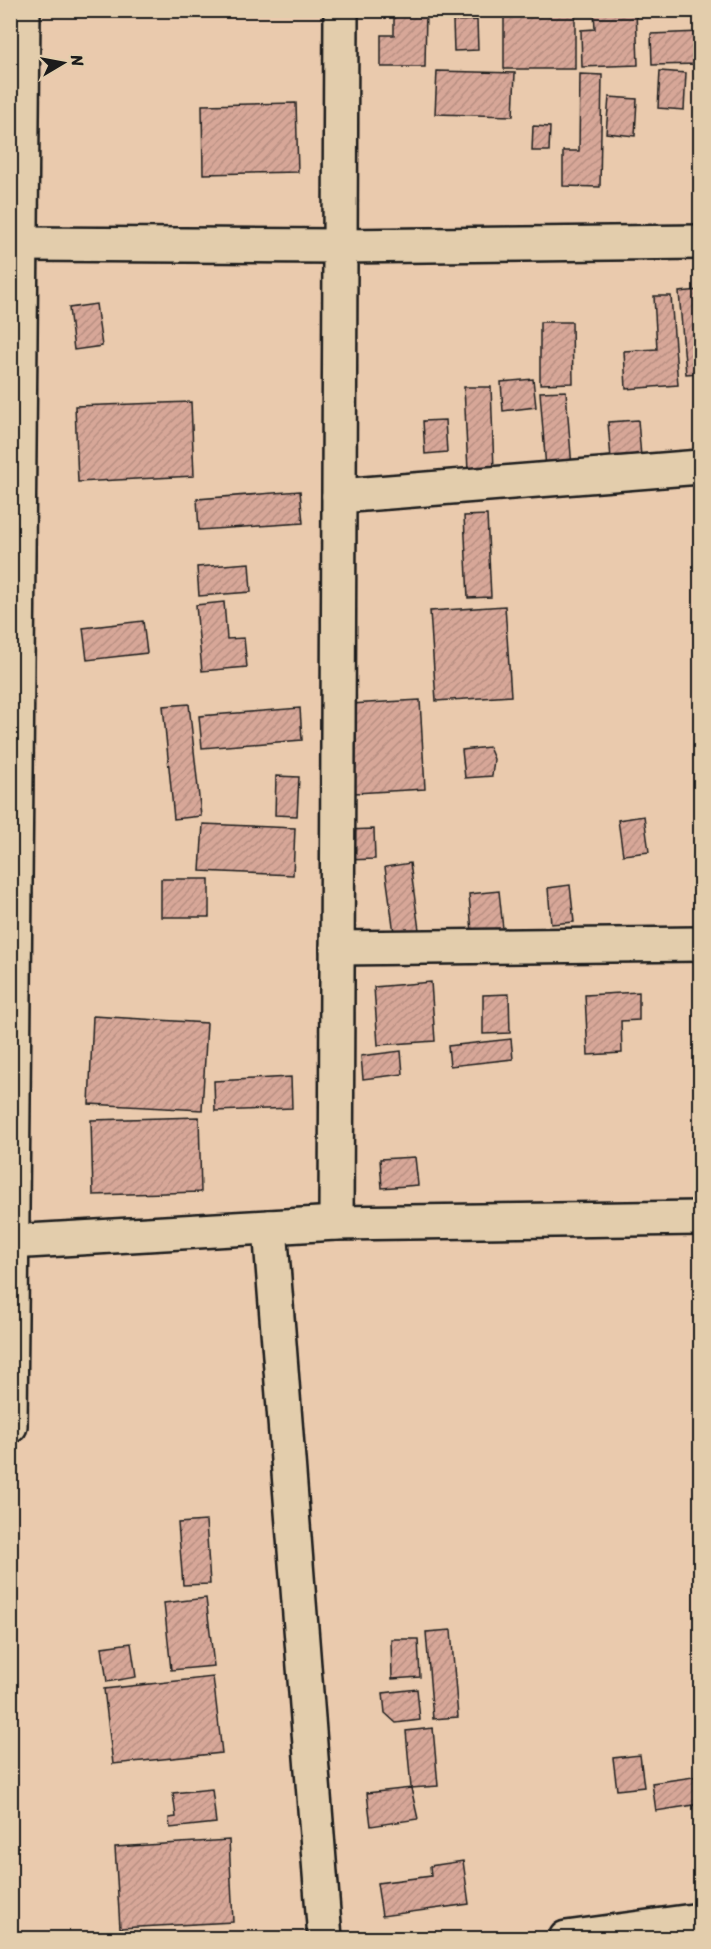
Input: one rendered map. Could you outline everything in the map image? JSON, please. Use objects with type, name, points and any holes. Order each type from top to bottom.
[{"type":"street","points":[[336,1223],[341,10]]},
{"type":"street","points":[[10,1426],[21,244],[19,14]]},
{"type":"street","points":[[21,244],[340,246],[700,242]]},
{"type":"street","points":[[339,496],[700,467]]},
{"type":"street","points":[[337,948],[700,944]]},
{"type":"street","points":[[12,1242],[336,1223],[700,1218]]},
{"type":"street","points":[[270,1227],[325,1938]]},
{"type":"street","points":[[566,1938],[700,1920]]},
{"type":"building","points":[[394,10],[426,10],[425,67],[381,67],[381,35],[394,35]]},
{"type":"building","points":[[504,10],[575,10],[575,69],[504,69]]},
{"type":"building","points":[[594,10],[636,10],[638,65],[582,67],[581,30],[595,29]]},
{"type":"building","points":[[477,20],[478,50],[454,51],[453,21]]},
{"type":"building","points":[[700,32],[700,64],[652,65],[651,34]]},
{"type":"building","points":[[437,71],[515,73],[513,116],[435,114]]},
{"type":"building","points":[[660,71],[686,73],[684,110],[658,108]]},
{"type":"building","points":[[580,74],[602,75],[600,187],[563,186],[563,151],[579,151]]},
{"type":"building","points":[[609,97],[637,99],[635,136],[606,133]]},
{"type":"building","points":[[296,103],[298,172],[203,174],[202,105]]},
{"type":"building","points":[[533,126],[550,127],[549,151],[532,151]]},
{"type":"building","points":[[700,290],[700,373],[686,374],[679,292]]},
{"type":"building","points":[[654,296],[671,296],[678,385],[626,389],[624,351],[657,349]]},
{"type":"building","points":[[96,304],[102,346],[74,350],[69,308]]},
{"type":"building","points":[[540,322],[572,322],[573,383],[540,384]]},
{"type":"building","points":[[533,379],[536,407],[503,411],[501,382]]},
{"type":"building","points":[[464,387],[491,387],[494,470],[468,471]]},
{"type":"building","points":[[566,391],[572,468],[546,469],[540,392]]},
{"type":"building","points":[[191,402],[194,476],[78,482],[75,406]]},
{"type":"building","points":[[445,420],[447,452],[425,454],[423,421]]},
{"type":"building","points":[[638,420],[641,457],[611,459],[608,422]]},
{"type":"building","points":[[300,491],[303,523],[199,530],[197,499]]},
{"type":"building","points":[[487,515],[491,597],[468,598],[464,516]]},
{"type":"building","points":[[249,563],[251,592],[199,596],[197,567]]},
{"type":"building","points":[[224,602],[227,639],[244,638],[247,667],[202,671],[196,605]]},
{"type":"building","points":[[505,606],[511,696],[436,701],[430,611]]},
{"type":"building","points":[[143,621],[147,653],[87,660],[83,628]]},
{"type":"building","points":[[420,700],[425,789],[355,793],[350,704]]},
{"type":"building","points":[[189,704],[201,816],[174,819],[163,706]]},
{"type":"building","points":[[300,708],[302,740],[202,748],[199,716]]},
{"type":"building","points":[[489,747],[494,759],[492,776],[465,778],[462,750]]},
{"type":"building","points":[[276,776],[299,777],[297,816],[275,815]]},
{"type":"building","points":[[644,816],[649,852],[623,855],[618,820]]},
{"type":"building","points":[[203,824],[295,828],[293,875],[200,871]]},
{"type":"building","points":[[374,829],[375,859],[346,860],[344,830]]},
{"type":"building","points":[[410,863],[419,930],[394,933],[385,867]]},
{"type":"building","points":[[161,879],[209,879],[209,917],[161,917]]},
{"type":"building","points":[[570,885],[574,922],[551,924],[548,888]]},
{"type":"building","points":[[499,891],[503,929],[472,933],[469,894]]},
{"type":"building","points":[[431,982],[435,1041],[378,1045],[374,987]]},
{"type":"building","points":[[639,992],[639,1020],[621,1021],[622,1053],[588,1055],[585,995]]},
{"type":"building","points":[[509,994],[510,1033],[483,1034],[483,995]]},
{"type":"building","points":[[93,1016],[207,1023],[202,1110],[89,1104]]},
{"type":"building","points":[[511,1039],[513,1059],[450,1066],[448,1046]]},
{"type":"building","points":[[401,1051],[403,1074],[363,1079],[361,1056]]},
{"type":"building","points":[[291,1077],[292,1108],[215,1111],[214,1081]]},
{"type":"building","points":[[199,1117],[201,1192],[93,1195],[91,1120]]},
{"type":"building","points":[[415,1157],[418,1185],[382,1188],[380,1159]]},
{"type":"building","points":[[206,1521],[210,1584],[183,1585],[178,1523]]},
{"type":"building","points":[[206,1598],[214,1666],[171,1670],[164,1603]]},
{"type":"building","points":[[451,1630],[458,1717],[433,1719],[426,1632]]},
{"type":"building","points":[[391,1639],[418,1639],[420,1677],[392,1679]]},
{"type":"building","points":[[131,1643],[136,1677],[107,1682],[102,1647]]},
{"type":"building","points":[[213,1677],[222,1753],[113,1764],[104,1689]]},
{"type":"building","points":[[417,1689],[420,1720],[396,1723],[385,1713],[383,1693]]},
{"type":"building","points":[[433,1728],[438,1786],[411,1788],[406,1731]]},
{"type":"building","points":[[640,1755],[644,1787],[617,1790],[613,1758]]},
{"type":"building","points":[[700,1776],[700,1804],[656,1811],[652,1783]]},
{"type":"building","points":[[411,1788],[418,1819],[371,1826],[367,1793]]},
{"type":"building","points":[[212,1789],[216,1823],[170,1828],[169,1818],[176,1817],[173,1793]]},
{"type":"building","points":[[229,1840],[233,1922],[120,1928],[115,1847]]},
{"type":"building","points":[[463,1861],[469,1904],[382,1916],[377,1883],[431,1876],[430,1866]]}]
